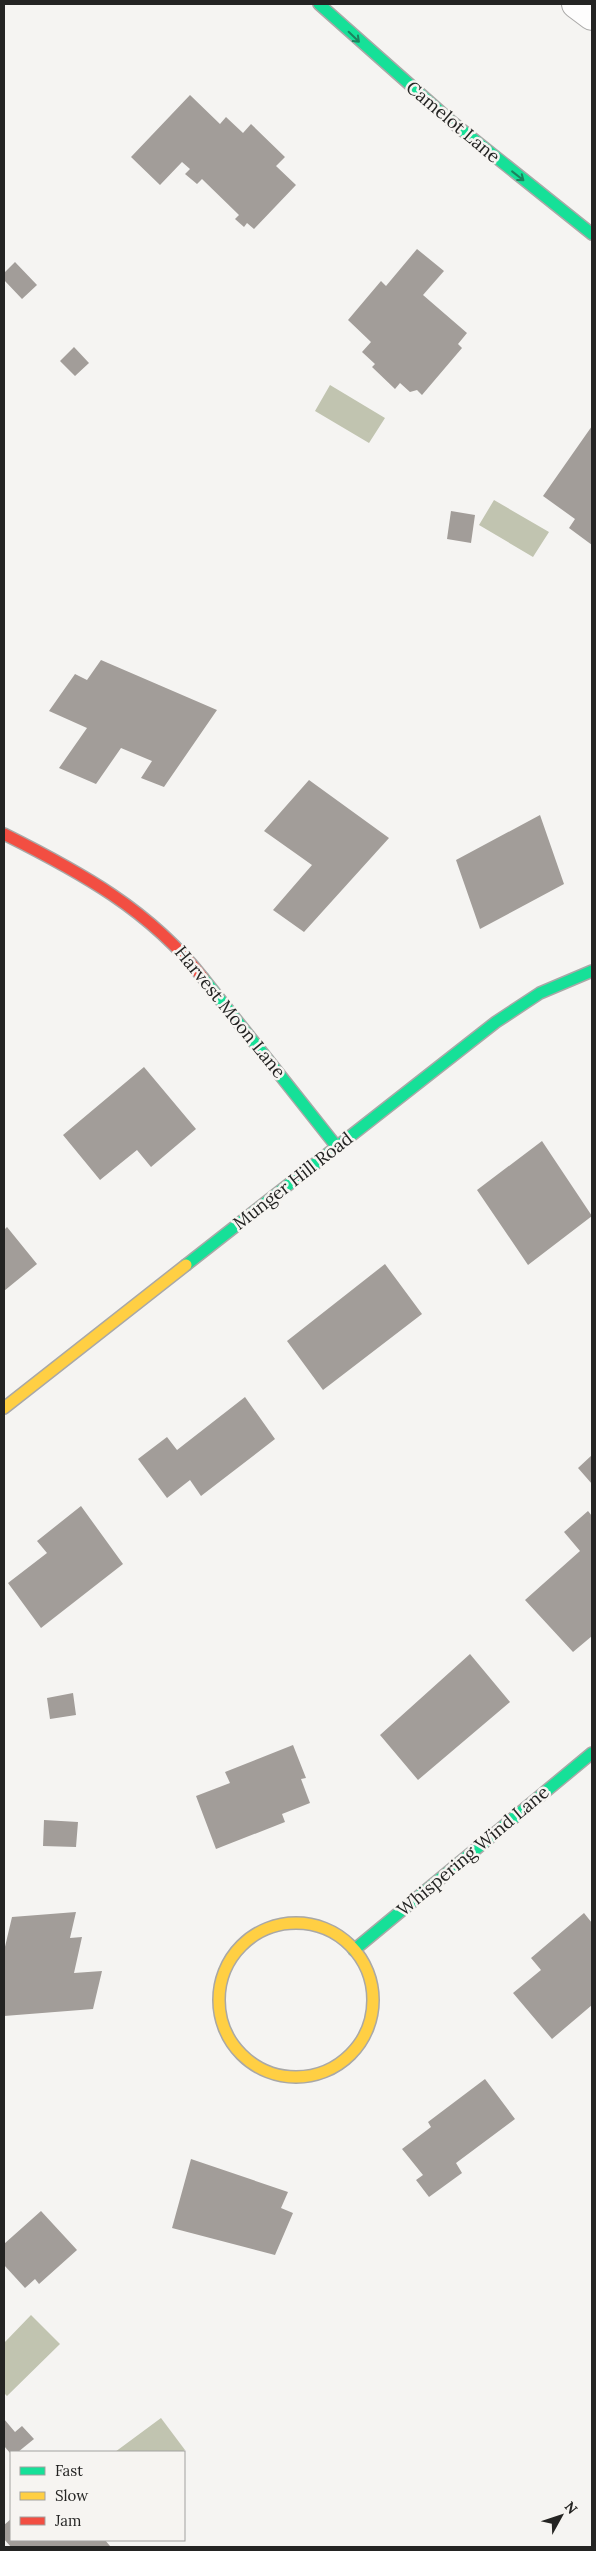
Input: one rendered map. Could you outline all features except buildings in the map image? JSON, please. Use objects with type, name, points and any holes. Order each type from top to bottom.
[{"type":"street","name":"Camelot Lane","points":[[319,4],[392,72],[495,158],[592,234]]},
{"type":"street","points":[[576,4],[592,16]]},
{"type":"street","name":"Harvest Moon Lane","points":[[4,834],[68,866],[149,920],[187,956],[337,1147]]},
{"type":"street","name":"Munger Hill Road","points":[[4,1408],[496,1022],[540,993],[592,971]]},
{"type":"street","name":"Whispering Wind Lane","points":[[354,1950],[592,1753]]},
{"type":"street","points":[[283,1924],[306,1924],[329,1930],[354,1950],[370,1978],[372,2011],[361,2041],[338,2064],[324,2071],[292,2076],[260,2068],[236,2047],[227,2034],[222,2019],[220,1988],[231,1958],[253,1936],[283,1924]]},
{"type":"shaded area","points":[[330,385],[385,418],[369,443],[315,411]]},
{"type":"shaded area","points":[[494,500],[549,532],[533,557],[479,525]]},
{"type":"shaded area","points":[[31,2315],[60,2344],[7,2396],[4,2393],[4,2343]]},
{"type":"shaded area","points":[[161,2418],[185,2450],[184,2451],[116,2451]]},
{"type":"traffic: fast","points":[[319,4],[452,122],[592,234]]},
{"type":"traffic: fast","points":[[186,1265],[496,1022],[540,993],[592,971]]},
{"type":"traffic: fast","points":[[203,978],[337,1147]]},
{"type":"traffic: fast","points":[[354,1950],[592,1753]]},
{"type":"traffic: slow","points":[[4,1408],[186,1265]]},
{"type":"traffic: slow","points":[[296,1923],[325,1929],[339,1936],[350,1946],[360,1957],[367,1971],[373,2000],[367,2029],[360,2043],[350,2054],[339,2064],[325,2071],[296,2077],[267,2071],[253,2064],[242,2054],[232,2043],[225,2029],[219,2000],[225,1971],[232,1957],[242,1946],[253,1936],[267,1929],[296,1923]]},
{"type":"traffic: jam","points":[[4,834],[86,878],[137,913],[160,932],[203,978]]}]
